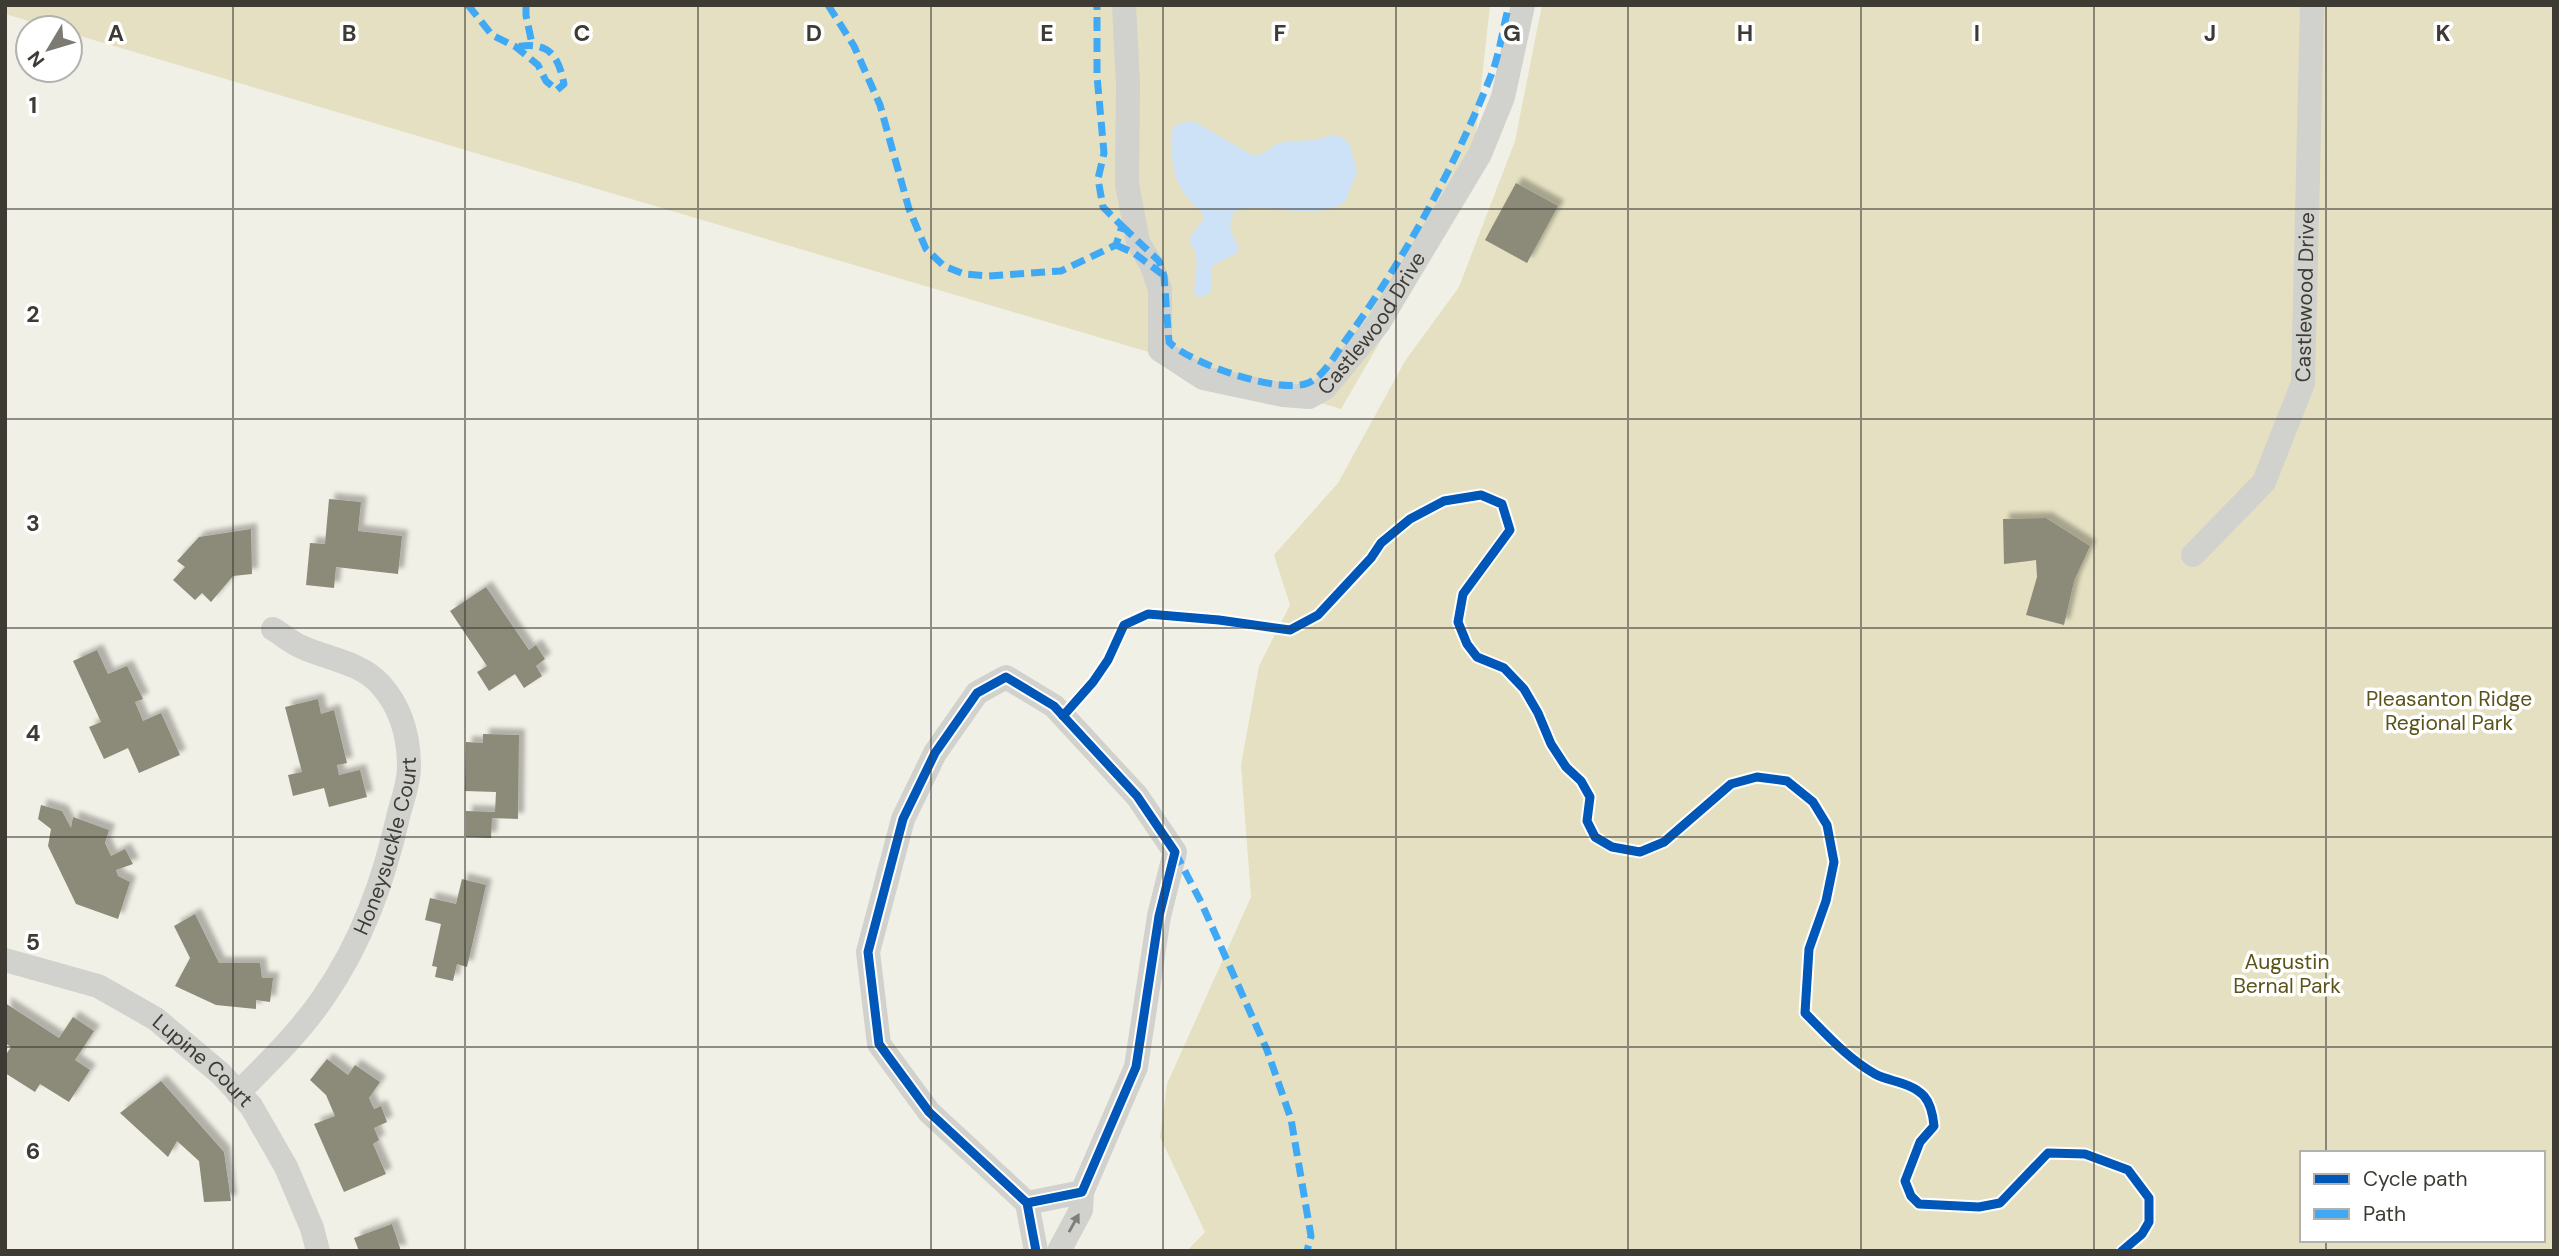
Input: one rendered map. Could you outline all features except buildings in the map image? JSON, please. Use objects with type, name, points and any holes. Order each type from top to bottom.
[{"type":"street","name":"Castlewood Drive","points":[[1124,5],[1128,84],[1126,184],[1138,242],[1152,266],[1160,289],[1160,350],[1203,378],[1283,395],[1309,397],[1325,388],[1378,324],[1480,154],[1503,97],[1523,5]]},
{"type":"street","name":"Castlewood Drive","points":[[2193,555],[2264,481],[2303,383],[2312,5]]},
{"type":"street","name":"Honeysuckle Court","points":[[238,1093],[274,1058],[314,1009],[351,955],[388,863],[409,770],[407,739],[399,711],[379,683],[345,662],[302,648],[273,629]]},
{"type":"street","points":[[1036,1251],[1027,1203],[929,1112],[879,1044],[867,952],[903,819],[935,753],[977,693],[1006,677],[1054,706],[1137,796],[1175,852],[1159,916],[1136,1067],[1082,1192],[1081,1210],[1059,1251]]},
{"type":"street","name":"Lupine Court","points":[[5,960],[98,986],[156,1019],[221,1074],[251,1106],[286,1167],[312,1227],[318,1251]]},
{"type":"street","points":[[1027,1203],[1082,1192]]},
{"type":"green space","points":[[5,5],[1490,5],[1470,187],[1341,409],[84,37],[84,14],[14,14],[14,17],[5,14]]},
{"type":"green space","points":[[1542,5],[2554,5],[2554,1251],[1187,1251],[1205,1232],[1160,1137],[1167,1084],[1251,897],[1241,765],[1259,666],[1290,605],[1274,555],[1338,483],[1405,361],[1459,287],[1515,141]]},
{"type":"water","points":[[1195,122],[1252,155],[1261,154],[1279,143],[1316,140],[1333,135],[1344,138],[1350,145],[1357,172],[1345,202],[1332,208],[1305,212],[1263,208],[1235,211],[1230,226],[1239,249],[1212,266],[1212,291],[1198,297],[1194,293],[1197,259],[1189,241],[1204,216],[1184,194],[1177,180],[1172,141],[1174,127],[1181,123]]},
{"type":"marked path","points":[[468,5],[492,35],[516,47],[538,65],[546,81],[557,90],[564,84],[555,58],[550,52],[536,46],[516,47]]},
{"type":"marked path","points":[[526,5],[532,44]]},
{"type":"marked path","points":[[828,5],[854,46],[880,105],[909,209],[926,249],[944,266],[964,274],[988,276],[1061,271],[1116,245],[1122,226],[1103,207],[1098,179],[1104,153],[1097,76],[1097,5]]},
{"type":"marked path","points":[[1122,226],[1159,261],[1164,276],[1169,342],[1195,359],[1236,375],[1277,385],[1295,386],[1308,383],[1332,360],[1365,313],[1426,213],[1462,143],[1492,73],[1509,5]]},
{"type":"marked path","points":[[1116,245],[1134,253],[1162,274]]},
{"type":"marked path","points":[[1175,852],[1201,902],[1267,1050],[1291,1119],[1311,1236],[1307,1251]]},
{"type":"cycle path","points":[[1063,716],[1108,660],[1124,625],[1148,614],[1290,630],[1318,615],[1371,558],[1381,543],[1410,519],[1444,501],[1481,495],[1502,504],[1510,530],[1463,594],[1458,622],[1467,644],[1477,657],[1504,668],[1524,689],[1551,744],[1566,767],[1581,781],[1590,797],[1587,821],[1595,837],[1612,847],[1640,852],[1664,842],[1731,784],[1757,777],[1787,781],[1813,802],[1827,825],[1834,862],[1826,901],[1809,949],[1805,1013],[1856,1061],[1875,1074],[1913,1088],[1924,1096],[1934,1126],[1920,1142],[1905,1181],[1911,1196],[1919,1204],[1979,1207],[2000,1203],[2048,1153],[2085,1154],[2128,1170],[2149,1198],[2149,1222],[2142,1234],[2122,1251]]},
{"type":"cycle path","points":[[1027,1203],[1082,1192],[1136,1067],[1159,916],[1175,852],[1137,796],[1054,706],[1006,677],[977,693],[935,753],[903,819],[868,952],[879,1044],[929,1112],[1027,1203],[1036,1251]]},
{"type":"park label","name":"Pleasanton Ridge Regional Park","points":[[2449,711]]},
{"type":"park label","name":"Augustin Bernal Park","points":[[2287,974]]}]
